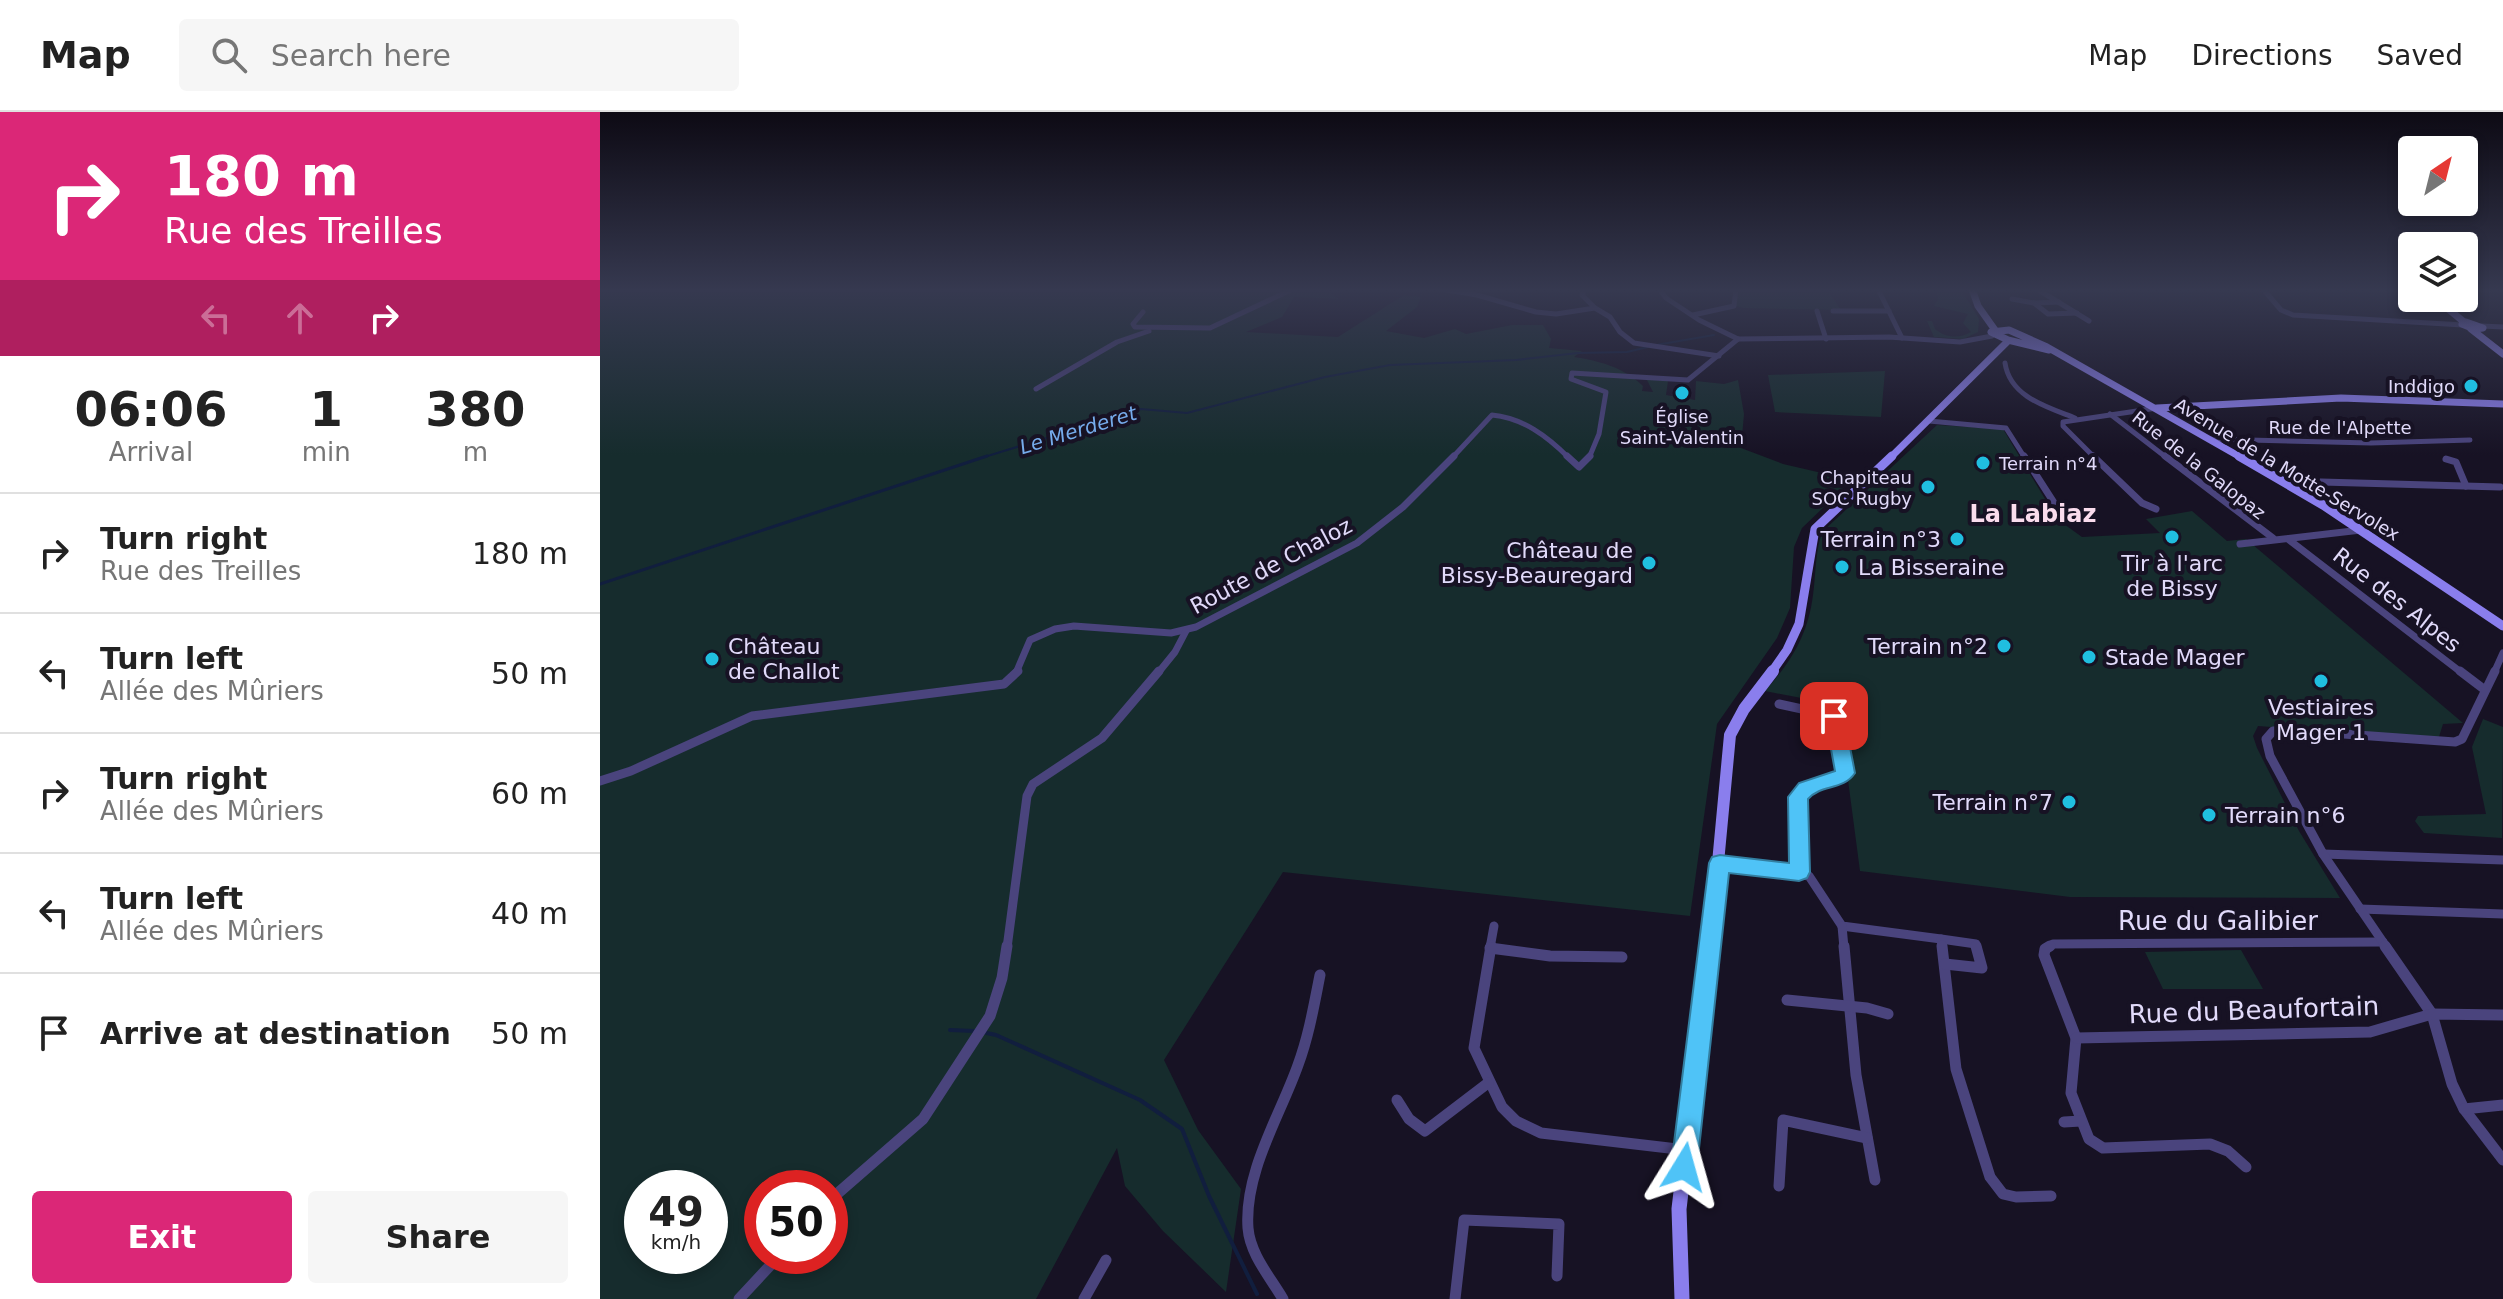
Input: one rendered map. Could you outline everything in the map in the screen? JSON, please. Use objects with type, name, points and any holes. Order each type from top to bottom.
[{"type":"main road","points":[[1682,1299],[1679,1209],[1720,863],[1730,735],[1738,715],[1795,636],[1806,590],[1807,555],[1815,529],[2006,344]]},
{"type":"main road","name":"Avenue de la Motte-Servolex","points":[[2031,344],[2049,350],[2157,408],[2283,481],[2503,626]]},
{"type":"main road","points":[[2157,408],[2341,398],[2503,404]]},
{"type":"street","points":[[1036,389],[1113,344]]},
{"type":"street","points":[[1639,344],[1719,356]]},
{"type":"street","name":"Route de Chaloz","points":[[600,781],[631,771],[752,716],[1004,684],[1019,671],[1027,644],[1037,635],[1091,625],[1186,631],[1328,560],[1371,534],[1415,498],[1492,415],[1512,417],[1551,440],[1573,464],[1585,465],[1593,454],[1606,392],[1571,379],[1572,373],[1685,381],[1731,344]]},
{"type":"street","points":[[2005,363],[2009,379],[2027,396],[2072,419]]},
{"type":"street","points":[[2156,509],[2142,503],[2063,426],[2063,422],[2157,408]]},
{"type":"street","name":"Rue de la Galopaz","points":[[2109,414],[2273,538]]},
{"type":"street","points":[[1929,421],[2006,428],[2058,509],[2069,516]]},
{"type":"street","name":"Rue de l'Alpette","points":[[2210,439],[2371,443],[2470,440]]},
{"type":"street","points":[[2446,459],[2456,462],[2466,486]]},
{"type":"street","points":[[2283,481],[2500,487]]},
{"type":"street","points":[[2240,544],[2361,530]]},
{"type":"street","name":"Rue des Alpes","points":[[2288,539],[2485,690]]},
{"type":"street","points":[[848,1184],[923,1119],[997,1000],[1006,968],[1030,790],[1039,779],[1102,738],[1175,652],[1186,631]]},
{"type":"street","points":[[2503,653],[2462,739],[2440,743],[2288,730],[2273,731],[2266,737],[2270,756],[2323,854],[2432,1014],[2452,1084],[2464,1109],[2503,1160]]},
{"type":"street","points":[[1779,704],[1834,716],[1845,773],[1838,779],[1806,788],[1798,797],[1799,872]]},
{"type":"street","points":[[2323,854],[2503,860]]},
{"type":"street","points":[[1720,863],[1799,872],[1814,881],[1842,926],[1849,1007],[1875,1180]]},
{"type":"street","points":[[2360,909],[2503,914]]},
{"type":"street","points":[[1494,926],[1474,1048],[1502,1107],[1516,1121],[1541,1133],[1686,1150]]},
{"type":"street","points":[[1842,926],[1976,944],[1982,968],[1945,964]]},
{"type":"street","points":[[1941,939],[1956,1069],[1990,1177],[2003,1194],[2016,1197],[2051,1196]]},
{"type":"street","name":"Rue du Galibier","points":[[2076,1038],[2044,955],[2045,949],[2053,944],[2383,942]]},
{"type":"street","points":[[1490,948],[1550,956],[1622,957]]},
{"type":"street","points":[[1283,1299],[1251,1241],[1248,1228],[1250,1208],[1268,1142],[1305,1043],[1320,975]]},
{"type":"street","points":[[1787,1000],[1888,1014]]},
{"type":"street","name":"Rue du Beaufortain","points":[[2076,1038],[2370,1032],[2432,1014],[2503,1015]]},
{"type":"street","points":[[2076,1038],[2071,1093],[2089,1139],[2103,1148],[2210,1144],[2228,1151],[2246,1167]]},
{"type":"street","points":[[1397,1100],[1409,1119],[1425,1131],[1488,1083]]},
{"type":"street","points":[[2464,1109],[2503,1105]]},
{"type":"street","points":[[1779,1186],[1783,1120],[1867,1138]]},
{"type":"street","points":[[2064,1122],[2081,1121]]},
{"type":"street","points":[[1455,1299],[1464,1220],[1559,1224],[1557,1276]]},
{"type":"street","points":[[1084,1299],[1106,1260]]},
{"type":"street","points":[[739,1299],[762,1274]]},
{"type":"green space","points":[[600,344],[1550,344],[1549,348],[1582,351],[1574,357],[1619,370],[1643,386],[1642,391],[1653,392],[1646,378],[1668,381],[1666,395],[1695,400],[1696,381],[1724,384],[1738,380],[1744,414],[1741,448],[1783,464],[1852,480],[1802,528],[1794,547],[1790,608],[1777,638],[1717,724],[1690,916],[1283,872],[1164,1060],[1198,1130],[1241,1189],[1226,1292],[1163,1231],[1125,1186],[1117,1148],[1036,1299],[600,1299]]},
{"type":"green space","points":[[1885,371],[1881,417],[1775,412],[1768,375]]},
{"type":"green space","name":"Stade Mager","points":[[1937,425],[2003,429],[2057,519],[2082,537],[2160,533],[2146,519],[2192,511],[2227,541],[2246,539],[2463,723],[2443,724],[2438,740],[2258,726],[2253,736],[2257,748],[2299,831],[2340,898],[2070,897],[1860,871],[1848,780],[1843,706],[1765,691],[1790,658],[1807,623],[1822,532]]},
{"type":"green space","points":[[2483,719],[2503,727],[2502,838],[2424,833],[2415,821],[2418,816],[2486,814],[2472,747]]},
{"type":"green space","points":[[2241,950],[2263,989],[2163,989],[2145,952]]},
{"type":"waterway","name":"Le Merderet","points":[[981,458],[1141,409],[1187,413],[1325,377],[1390,365],[1516,360],[1578,353],[1627,352],[1648,347]]},
{"type":"waterway","name":"Le Merderet","points":[[600,584],[987,456]]},
{"type":"waterway","points":[[950,1030],[974,1031]]},
{"type":"waterway","points":[[982,1032],[996,1035],[1140,1100],[1182,1129],[1209,1196],[1257,1294]]},
{"type":"place","name":"Inddigo","points":[[2471,386]]},
{"type":"place","name":"Église Saint-Valentin","points":[[1682,393]]},
{"type":"place","name":"Terrain n°4","points":[[1983,463]]},
{"type":"place","name":"Chapiteau SOC Rugby","points":[[1928,487]]},
{"type":"place","name":"Tir à l'arc de Bissy","points":[[2172,537]]},
{"type":"place","name":"Terrain n°3","points":[[1957,539]]},
{"type":"place","name":"Château de Bissy-Beauregard","points":[[1649,563]]},
{"type":"place","name":"La Bisseraine","points":[[1842,567]]},
{"type":"place","name":"Terrain n°2","points":[[2004,646]]},
{"type":"place","name":"Stade Mager","points":[[2089,657]]},
{"type":"place","name":"Château de Challot","points":[[712,659]]},
{"type":"place","name":"Vestiaires Mager 1","points":[[2321,681]]},
{"type":"place","name":"Terrain n°7","points":[[2069,802]]},
{"type":"place","name":"Terrain n°6","points":[[2209,815]]},
{"type":"district","name":"La Labiaz","points":[[2033,514]]},
{"type":"route","points":[[1684,1167],[1720,863],[1799,872],[1798,797],[1806,788],[1838,779],[1845,773],[1834,716]]}]
